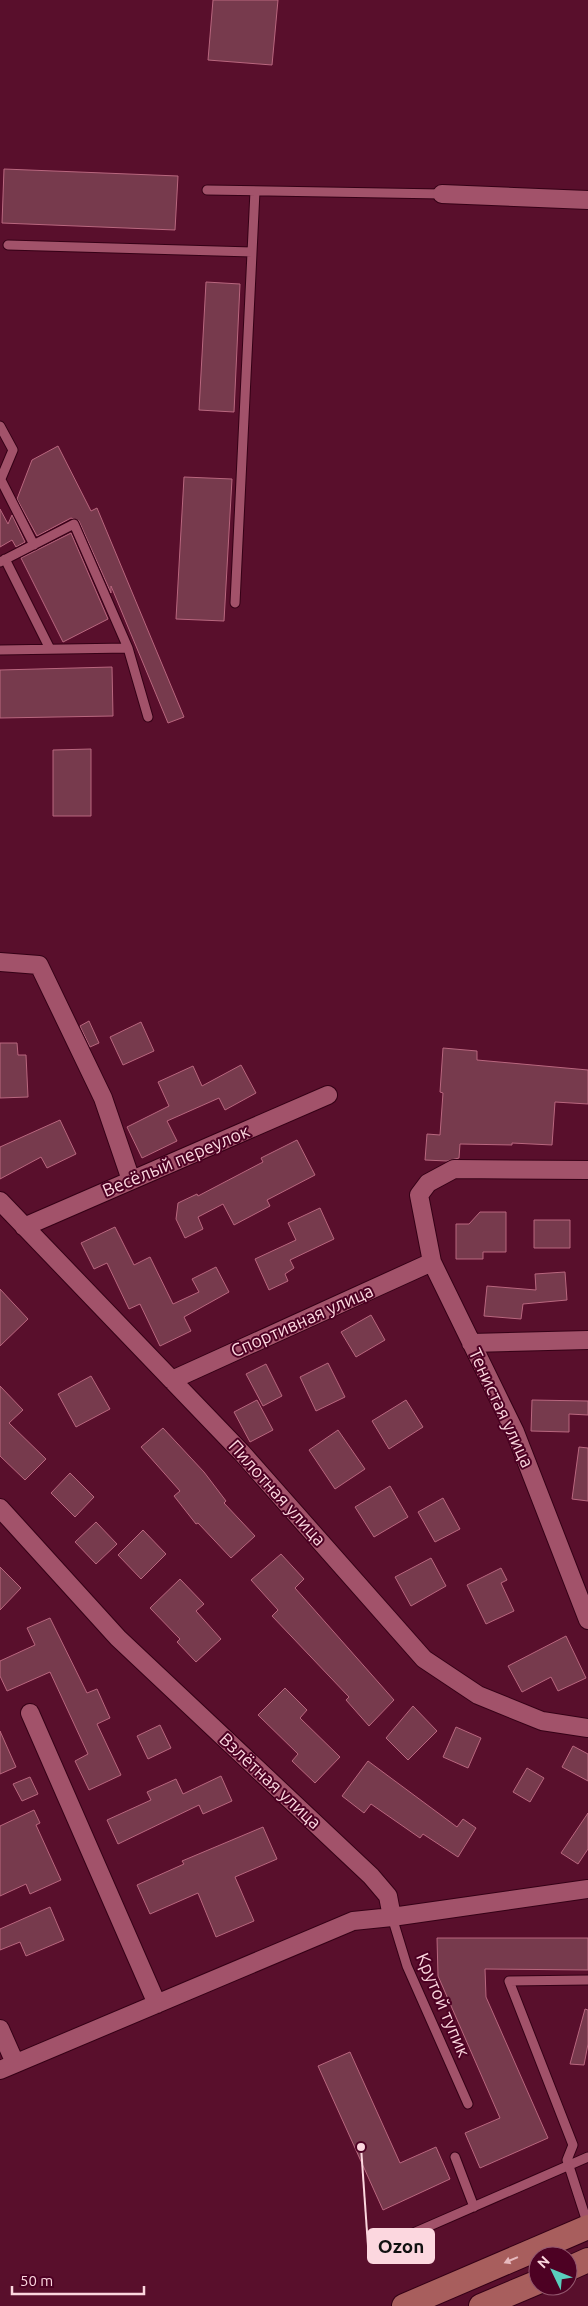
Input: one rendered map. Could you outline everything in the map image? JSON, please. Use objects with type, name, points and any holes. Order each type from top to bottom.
[{"type":"main road","points":[[404,2306],[588,2227]]},
{"type":"main road","points":[[481,2306],[528,2286]]},
{"type":"street","points":[[442,194],[588,200]]},
{"type":"street","points":[[0,962],[39,965],[103,1098],[131,1180]]},
{"type":"street","name":"Весёлый переулок","points":[[24,1227],[328,1096]]},
{"type":"street","name":"Тенистая улица","points":[[588,1170],[454,1169],[428,1183],[419,1195],[432,1262],[515,1432],[588,1620]]},
{"type":"street","name":"Пилотная улица","points":[[0,1201],[242,1453],[424,1659],[478,1695],[542,1721],[588,1728]]},
{"type":"street","name":"Спортивная улица","points":[[172,1380],[432,1262]]},
{"type":"street","points":[[471,1343],[588,1340]]},
{"type":"street","name":"Взлётная улица","points":[[0,1508],[118,1638],[371,1876],[388,1896],[392,1917]]},
{"type":"street","points":[[30,1713],[158,2004]]},
{"type":"street","points":[[0,2029],[8,2066],[353,1921],[588,1889]]},
{"type":"lane","points":[[207,190],[442,194]]},
{"type":"lane","points":[[235,602],[255,191]]},
{"type":"lane","points":[[8,245],[252,252]]},
{"type":"lane","points":[[0,426],[14,450],[1,480],[34,545]]},
{"type":"lane","points":[[50,649],[3,561],[74,524],[128,648],[148,717]]},
{"type":"lane","points":[[0,650],[128,648]]},
{"type":"lane","name":"Крутой тупик","points":[[392,1917],[406,1966],[468,2104]]},
{"type":"lane","points":[[588,1980],[509,1981],[573,2145],[567,2160],[588,2227]]},
{"type":"lane","points":[[455,2157],[474,2207]]},
{"type":"lane","points":[[380,2248],[569,2167],[588,2157]]},
{"type":"building","points":[[213,0],[278,0],[272,65],[208,60]]},
{"type":"building","points":[[4,169],[178,176],[175,230],[2,223]]},
{"type":"building","points":[[206,282],[240,284],[234,412],[199,410]]},
{"type":"building","points":[[58,446],[91,511],[97,508],[184,717],[168,723],[111,586],[111,593],[79,521],[71,518],[37,536],[17,499],[32,460]]},
{"type":"building","points":[[184,477],[232,479],[224,621],[176,619]]},
{"type":"building","points":[[0,509],[8,524],[12,515],[25,542],[16,547],[12,540],[0,547]]},
{"type":"building","points":[[71,533],[108,619],[63,642],[21,558]]},
{"type":"building","points":[[112,667],[113,716],[0,718],[0,670]]},
{"type":"building","points":[[91,749],[91,816],[53,816],[53,750]]},
{"type":"building","points":[[89,1021],[99,1043],[90,1047],[80,1026]]},
{"type":"building","points":[[141,1022],[154,1051],[123,1065],[110,1037]]},
{"type":"building","points":[[0,1043],[17,1043],[18,1055],[26,1055],[28,1097],[0,1098]]},
{"type":"building","points":[[443,1048],[477,1051],[477,1060],[588,1070],[588,1104],[555,1102],[552,1145],[512,1143],[512,1145],[460,1144],[459,1158],[447,1161],[425,1160],[427,1134],[440,1135],[443,1093],[440,1092]]},
{"type":"building","points":[[241,1065],[256,1093],[225,1110],[219,1098],[167,1121],[177,1141],[142,1158],[127,1127],[169,1106],[158,1082],[193,1066],[202,1086]]},
{"type":"building","points":[[60,1120],[76,1154],[47,1168],[41,1157],[0,1179],[0,1147]]},
{"type":"building","points":[[297,1140],[315,1175],[267,1200],[270,1206],[234,1225],[223,1204],[198,1217],[203,1229],[185,1238],[176,1219],[178,1203],[197,1194],[198,1196],[263,1162],[261,1158]]},
{"type":"building","points":[[320,1208],[334,1239],[290,1260],[294,1268],[285,1274],[288,1281],[269,1290],[255,1259],[296,1240],[288,1223]]},
{"type":"building","points":[[480,1212],[506,1212],[506,1252],[483,1252],[483,1259],[456,1259],[456,1224],[469,1224]]},
{"type":"building","points":[[534,1220],[570,1220],[570,1248],[534,1248]]},
{"type":"building","points":[[115,1227],[134,1265],[150,1257],[173,1304],[199,1292],[192,1279],[216,1267],[229,1292],[184,1317],[191,1331],[160,1346],[140,1304],[129,1309],[107,1263],[94,1269],[81,1243]]},
{"type":"building","points":[[565,1272],[567,1300],[523,1304],[521,1319],[484,1316],[487,1286],[536,1290],[535,1274]]},
{"type":"building","points":[[0,1289],[28,1319],[0,1346]]},
{"type":"building","points":[[371,1315],[385,1340],[356,1357],[341,1332]]},
{"type":"building","points":[[328,1363],[345,1397],[316,1411],[300,1377]]},
{"type":"building","points":[[266,1364],[282,1396],[263,1406],[246,1374]]},
{"type":"building","points":[[91,1376],[110,1409],[76,1427],[58,1394]]},
{"type":"building","points":[[0,1386],[23,1410],[9,1423],[46,1459],[25,1480],[0,1456]]},
{"type":"building","points":[[257,1400],[273,1430],[250,1442],[234,1412]]},
{"type":"building","points":[[406,1400],[423,1427],[389,1449],[372,1421]]},
{"type":"building","points":[[532,1400],[588,1401],[588,1415],[569,1414],[569,1432],[531,1431]]},
{"type":"building","points":[[163,1428],[204,1472],[226,1501],[224,1503],[255,1536],[231,1558],[198,1523],[196,1524],[174,1496],[180,1491],[141,1447]]},
{"type":"building","points":[[338,1430],[365,1469],[335,1489],[309,1450]]},
{"type":"building","points":[[579,1447],[588,1448],[588,1501],[572,1499]]},
{"type":"building","points":[[70,1473],[94,1497],[75,1517],[51,1493]]},
{"type":"building","points":[[390,1486],[408,1517],[374,1537],[355,1507]]},
{"type":"building","points":[[443,1498],[460,1529],[435,1542],[418,1512]]},
{"type":"building","points":[[96,1522],[117,1544],[96,1564],[75,1542]]},
{"type":"building","points":[[143,1530],[166,1554],[141,1579],[118,1555]]},
{"type":"building","points":[[281,1554],[304,1579],[295,1588],[394,1700],[369,1726],[346,1700],[349,1697],[272,1616],[278,1610],[251,1580]]},
{"type":"building","points":[[431,1558],[446,1586],[411,1606],[395,1577]]},
{"type":"building","points":[[0,1567],[21,1588],[0,1610]]},
{"type":"building","points":[[501,1568],[507,1580],[501,1583],[514,1611],[486,1624],[467,1585]]},
{"type":"building","points":[[180,1579],[204,1604],[196,1611],[221,1639],[196,1662],[177,1642],[180,1639],[150,1608]]},
{"type":"building","points":[[50,1618],[87,1693],[97,1689],[110,1718],[97,1724],[121,1775],[89,1790],[75,1761],[88,1754],[50,1672],[7,1691],[0,1676],[0,1661],[35,1645],[27,1628]]},
{"type":"building","points":[[566,1636],[586,1678],[558,1691],[551,1677],[522,1692],[508,1666]]},
{"type":"building","points":[[285,1688],[307,1710],[300,1718],[340,1757],[315,1783],[292,1761],[298,1754],[258,1715]]},
{"type":"building","points":[[413,1706],[437,1731],[408,1760],[386,1738]]},
{"type":"building","points":[[160,1725],[171,1748],[148,1759],[137,1736]]},
{"type":"building","points":[[456,1727],[481,1738],[468,1768],[443,1757]]},
{"type":"building","points":[[0,1731],[16,1767],[0,1774]]},
{"type":"building","points":[[573,1746],[588,1754],[588,1781],[562,1767]]},
{"type":"building","points":[[368,1761],[457,1827],[463,1819],[476,1828],[458,1857],[423,1834],[420,1838],[371,1804],[364,1813],[342,1796]]},
{"type":"building","points":[[527,1768],[544,1778],[530,1802],[513,1792]]},
{"type":"building","points":[[221,1776],[232,1801],[203,1814],[199,1805],[118,1844],[107,1820],[151,1800],[147,1792],[176,1779],[183,1794]]},
{"type":"building","points":[[30,1777],[38,1794],[22,1801],[13,1784]]},
{"type":"building","points":[[34,1810],[40,1823],[36,1825],[61,1880],[30,1894],[26,1884],[0,1896],[0,1826]]},
{"type":"building","points":[[588,1813],[588,1849],[578,1864],[561,1853]]},
{"type":"building","points":[[263,1827],[277,1859],[235,1877],[254,1921],[216,1937],[198,1893],[150,1914],[137,1885],[184,1864],[182,1861]]},
{"type":"building","points":[[50,1907],[64,1940],[26,1956],[20,1942],[0,1950],[0,1929]]},
{"type":"building","points":[[437,1938],[588,1938],[588,1970],[485,1969],[486,1997],[548,2138],[480,2168],[465,2133],[500,2118],[438,1976]]},
{"type":"building","points":[[585,2009],[588,2010],[588,2044],[584,2065],[570,2064]]},
{"type":"building","points":[[350,2052],[400,2163],[436,2147],[450,2179],[383,2210],[318,2066]]},
{"type":"place","name":"Ozon","points":[[361,2147]]}]
